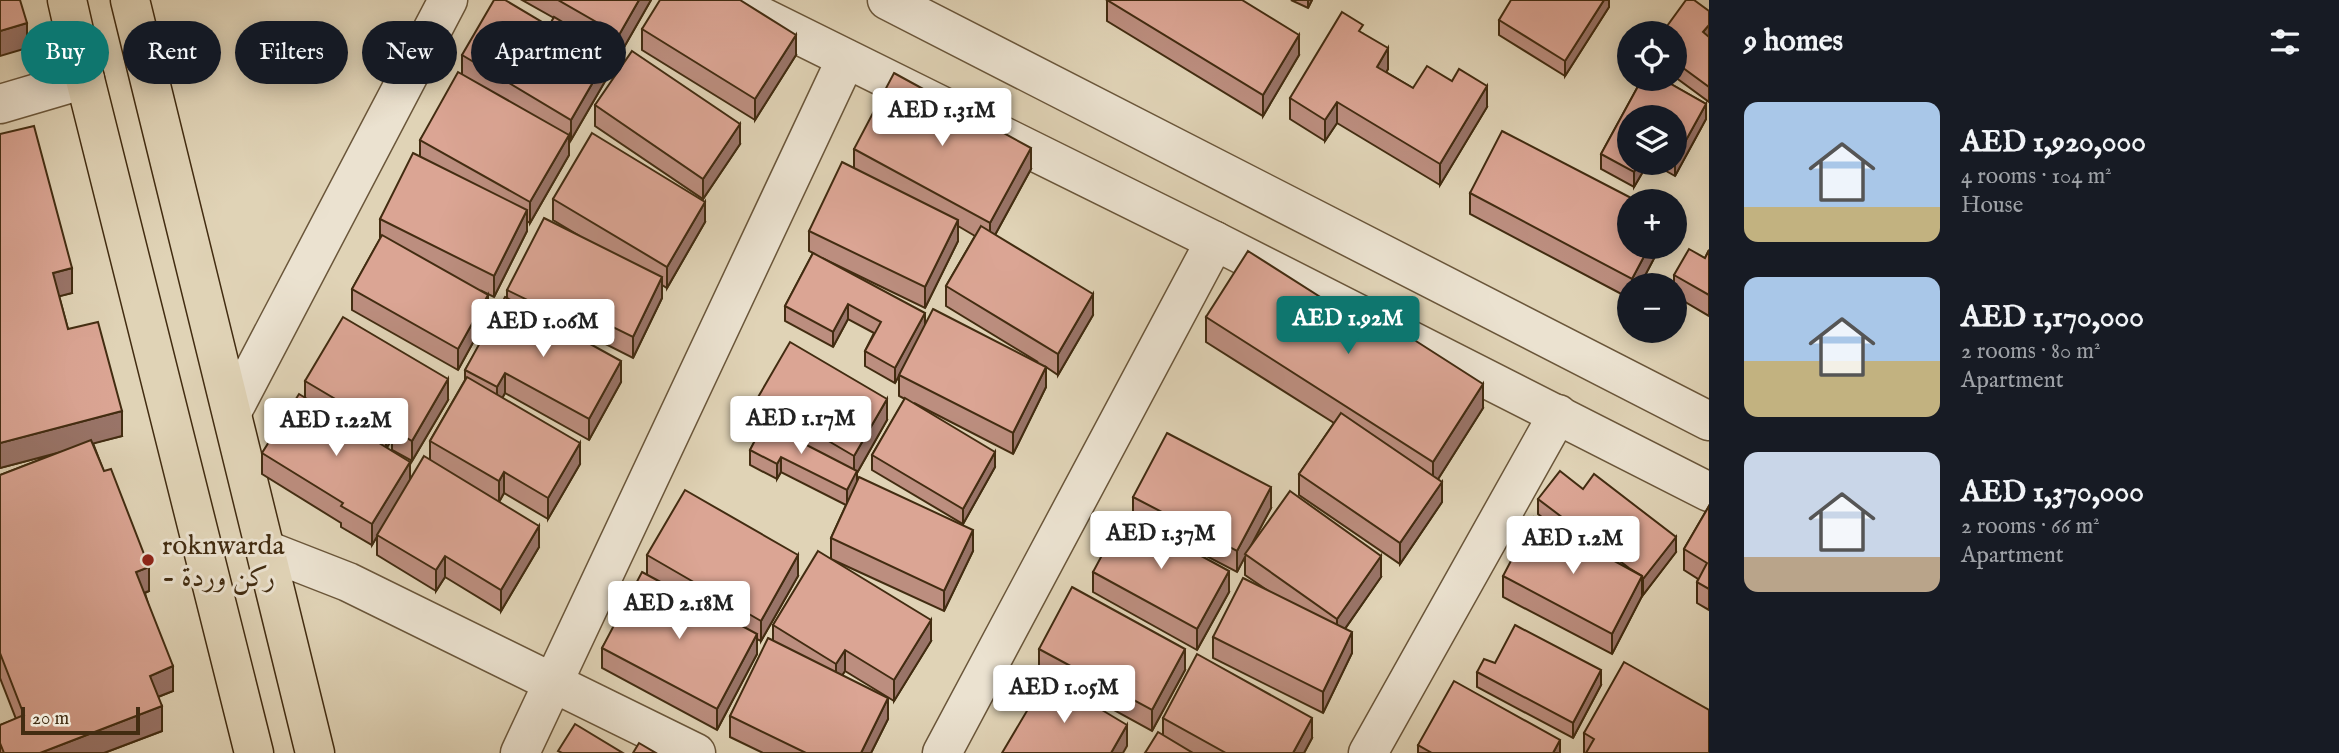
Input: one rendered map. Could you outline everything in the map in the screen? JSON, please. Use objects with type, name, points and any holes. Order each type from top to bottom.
[{"type":"main road","points":[[67,0],[72,21]]},
{"type":"main road","points":[[131,0],[315,753]]},
{"type":"main road","points":[[86,84],[254,753]]},
{"type":"street","points":[[232,412],[448,0]]},
{"type":"street","points":[[728,0],[1215,241],[1709,492]]},
{"type":"street","points":[[887,0],[1709,421]]},
{"type":"street","points":[[520,753],[846,59]]},
{"type":"street","points":[[0,104],[68,84]]},
{"type":"street","points":[[942,753],[1215,241]]},
{"type":"street","points":[[1368,753],[1558,414]]},
{"type":"street","points":[[267,550],[348,582],[696,753]]},
{"type":"building","points":[[0,0],[20,0],[26,21],[0,31]]},
{"type":"building","points":[[494,0],[505,0],[541,21],[482,21]]},
{"type":"building","points":[[558,0],[639,0],[626,23],[595,21]]},
{"type":"building","points":[[660,0],[740,0],[796,35],[755,99],[642,29]]},
{"type":"building","points":[[1107,0],[1242,0],[1299,35],[1263,95]]},
{"type":"building","points":[[1511,0],[1604,0],[1565,61],[1499,20]]},
{"type":"building","points":[[1686,0],[1694,0],[1709,11],[1709,25],[1703,32],[1709,37],[1709,87],[1687,71],[1687,21],[1671,21]]},
{"type":"building","points":[[1342,12],[1363,25],[1359,31],[1388,48],[1377,67],[1413,88],[1427,66],[1452,81],[1459,69],[1487,86],[1440,164],[1337,102],[1325,120],[1290,98]]},
{"type":"building","points":[[471,40],[471,60],[462,55]]},
{"type":"building","points":[[632,51],[740,124],[703,179],[595,105],[609,84],[626,84],[626,60]]},
{"type":"building","points":[[894,73],[1031,148],[990,223],[854,149]]},
{"type":"building","points":[[457,74],[471,79],[471,84],[479,84],[569,135],[530,202],[420,140],[451,84],[457,84]]},
{"type":"building","points":[[511,84],[592,84],[571,120]]},
{"type":"building","points":[[1635,91],[1683,91],[1706,104],[1687,138],[1687,105],[1628,105]]},
{"type":"building","points":[[1617,125],[1617,163],[1601,154]]},
{"type":"building","points":[[34,126],[72,268],[53,273],[68,329],[98,322],[122,411],[0,443],[0,134]]},
{"type":"building","points":[[1502,131],[1617,191],[1617,259],[1643,259],[1635,273],[1621,273],[1470,193]]},
{"type":"building","points":[[592,133],[705,202],[667,267],[553,199]]},
{"type":"building","points":[[413,153],[527,210],[494,276],[380,219]]},
{"type":"building","points":[[842,162],[958,220],[925,287],[809,231]]},
{"type":"building","points":[[544,218],[662,277],[633,337],[564,303],[558,315],[507,290]]},
{"type":"building","points":[[981,226],[1093,294],[1058,354],[946,286]]},
{"type":"building","points":[[382,235],[488,295],[458,349],[352,289]]},
{"type":"building","points":[[1689,249],[1705,258],[1709,250],[1709,295],[1687,282],[1687,273],[1675,273],[1683,259],[1687,259]]},
{"type":"building","points":[[1248,251],[1358,321],[1366,309],[1483,384],[1433,462],[1206,317]]},
{"type":"building","points":[[813,253],[925,313],[895,368],[865,351],[881,322],[848,304],[833,332],[785,306]]},
{"type":"building","points":[[505,297],[621,361],[589,419],[505,373],[497,387],[465,370]]},
{"type":"building","points":[[933,309],[1046,367],[1013,433],[899,375]]},
{"type":"building","points":[[343,317],[448,379],[412,441],[392,429],[402,412],[397,409],[386,429],[305,381]]},
{"type":"building","points":[[790,342],[887,399],[854,456],[757,399]]},
{"type":"building","points":[[467,377],[580,443],[548,498],[504,472],[499,481],[430,441]]},
{"type":"building","points":[[299,394],[410,462],[372,524],[262,453]]},
{"type":"building","points":[[905,398],[995,452],[963,509],[872,455]]},
{"type":"building","points":[[1341,413],[1442,482],[1400,543],[1299,474]]},
{"type":"building","points":[[764,423],[857,471],[847,490],[781,457],[777,464],[750,450]]},
{"type":"building","points":[[1167,433],[1271,487],[1237,551],[1133,497]]},
{"type":"building","points":[[91,440],[104,471],[111,469],[149,567],[136,572],[173,666],[150,676],[162,706],[40,753],[4,753],[0,743],[0,725],[24,715],[0,653],[0,475]]},
{"type":"building","points":[[424,456],[539,526],[501,590],[445,556],[436,570],[377,535]]},
{"type":"building","points":[[1560,471],[1583,489],[1594,474],[1676,537],[1643,579],[1538,499]]},
{"type":"building","points":[[859,477],[973,530],[944,591],[831,538]]},
{"type":"building","points":[[685,490],[798,555],[761,621],[647,555]]},
{"type":"building","points":[[1290,491],[1381,556],[1337,619],[1245,554]]},
{"type":"building","points":[[1709,506],[1709,589],[1697,582],[1707,563],[1684,549]]},
{"type":"building","points":[[1124,514],[1229,571],[1197,629],[1093,572]]},
{"type":"building","points":[[1534,517],[1642,576],[1612,634],[1503,576]]},
{"type":"building","points":[[818,551],[931,620],[894,680],[845,650],[836,664],[773,625]]},
{"type":"building","points":[[642,572],[757,634],[717,709],[602,648]]},
{"type":"building","points":[[1243,578],[1352,632],[1323,692],[1213,637]]},
{"type":"building","points":[[1072,587],[1185,649],[1152,710],[1039,649]]},
{"type":"building","points":[[1515,625],[1601,670],[1573,723],[1477,672],[1484,659],[1495,663]]},
{"type":"building","points":[[768,638],[888,698],[861,753],[806,753],[730,716]]},
{"type":"building","points":[[1197,654],[1312,718],[1293,753],[1226,753],[1163,718]]},
{"type":"building","points":[[1624,662],[1709,710],[1709,753],[1586,753],[1594,739],[1584,733]]},
{"type":"building","points":[[1047,677],[1127,725],[1111,753],[1002,753]]},
{"type":"building","points":[[1454,681],[1560,740],[1553,753],[1432,753],[1418,745]]},
{"type":"building","points":[[575,724],[623,753],[558,751]]},
{"type":"building","points":[[1158,732],[1193,753],[1145,753]]},
{"type":"building","points":[[639,743],[656,753],[633,753]]},
{"type":"place","name":"roknwarda - ركن وردة","points":[[148,560]]}]
